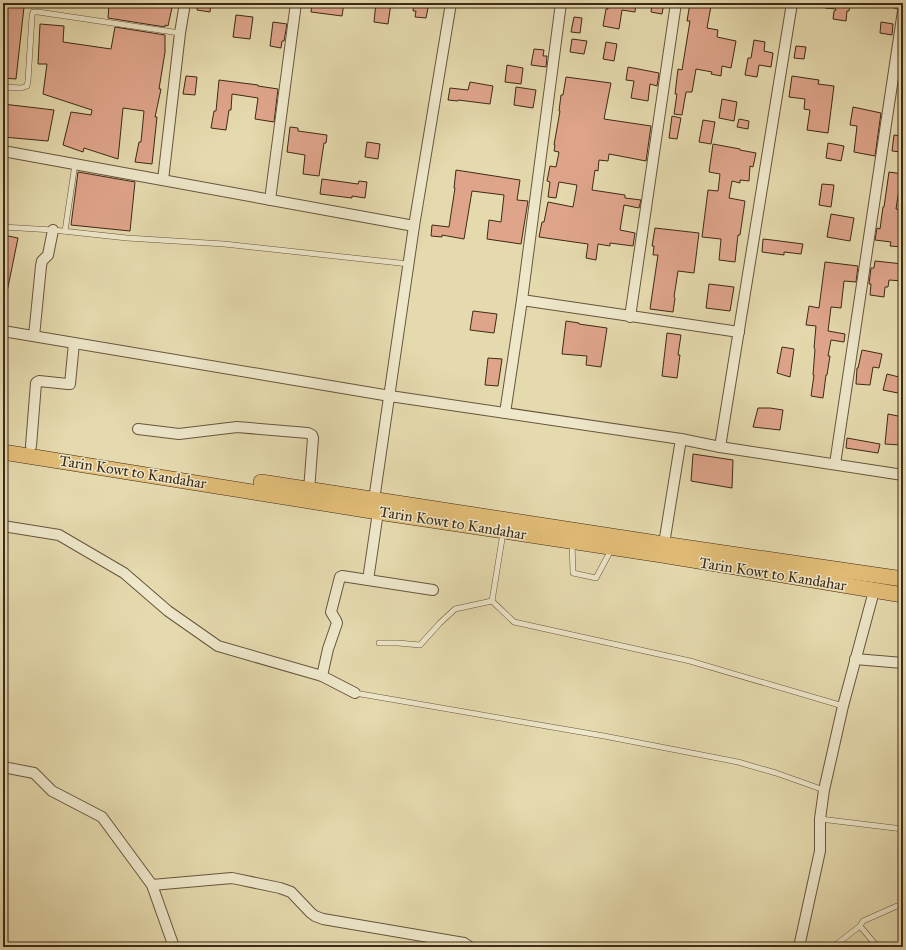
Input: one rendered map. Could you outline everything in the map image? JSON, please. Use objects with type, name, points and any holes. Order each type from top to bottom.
[{"type":"main road","name":"Tarin Kowt to Kandahar","points":[[3,442],[309,490],[376,506],[503,530],[612,548],[663,550],[874,591],[903,595]]},
{"type":"main road","name":"Tarin Kowt to Kandahar","points":[[3,452],[376,506],[663,550],[903,579]]},
{"type":"street","points":[[163,180],[180,33],[185,3]]},
{"type":"street","points":[[270,200],[296,3]]},
{"type":"street","points":[[368,580],[390,396],[414,226],[451,3]]},
{"type":"street","points":[[505,413],[522,300],[561,3]]},
{"type":"street","points":[[630,316],[676,3]]},
{"type":"street","points":[[720,446],[792,3]]},
{"type":"street","points":[[896,3],[903,4]]},
{"type":"street","points":[[835,464],[903,11]]},
{"type":"street","points":[[3,151],[414,226]]},
{"type":"street","points":[[34,336],[41,266],[42,261],[48,255],[53,230]]},
{"type":"street","points":[[522,300],[739,332]]},
{"type":"street","points":[[3,331],[390,396],[681,439],[903,475]]},
{"type":"street","points":[[31,446],[36,384],[39,381],[70,384],[74,343]]},
{"type":"street","points":[[138,429],[179,434],[237,427],[308,433],[312,435],[313,438],[309,490]]},
{"type":"street","points":[[663,550],[681,439]]},
{"type":"street","points":[[3,526],[59,535],[124,572],[168,611],[218,646],[322,676],[355,693]]},
{"type":"street","points":[[322,676],[328,649],[337,623],[331,612],[340,577],[342,576],[433,590]]},
{"type":"street","points":[[799,947],[820,851],[820,819],[824,790],[843,706],[874,591]]},
{"type":"street","points":[[855,659],[903,663]]},
{"type":"street","points":[[3,767],[34,773],[52,791],[102,817],[152,885],[174,947]]},
{"type":"street","points":[[152,885],[232,878],[280,888],[291,892],[311,913],[323,919],[464,943],[470,947]]},
{"type":"lane","points":[[3,87],[21,88],[26,86],[28,81],[33,12],[180,33]]},
{"type":"lane","points":[[65,231],[75,164]]},
{"type":"lane","points":[[3,227],[65,231],[127,238],[224,244],[409,264]]},
{"type":"lane","points":[[492,601],[503,530]]},
{"type":"lane","points":[[572,541],[573,573],[596,578],[612,548]]},
{"type":"lane","points":[[379,643],[420,645],[440,623],[456,609],[492,601]]},
{"type":"lane","points":[[492,601],[514,622],[690,661],[843,706]]},
{"type":"lane","points":[[355,693],[596,735],[738,762],[776,773],[824,790]]},
{"type":"lane","points":[[820,819],[903,829]]},
{"type":"lane","points":[[833,947],[860,926],[863,921],[897,906],[903,906]]},
{"type":"lane","points":[[860,926],[876,947]]},
{"type":"building","points":[[109,3],[173,3],[168,26],[165,25],[165,27],[108,18]]},
{"type":"building","points":[[198,3],[211,3],[210,12],[197,10]]},
{"type":"building","points":[[312,3],[344,3],[342,16],[311,12]]},
{"type":"building","points":[[376,3],[391,3],[388,24],[374,22]]},
{"type":"building","points":[[414,3],[429,3],[426,18],[415,17],[416,11],[413,11]]},
{"type":"building","points":[[606,3],[636,3],[635,12],[622,10],[619,29],[603,26],[606,9],[608,9],[606,8]]},
{"type":"building","points":[[652,3],[664,3],[662,14],[651,12]]},
{"type":"building","points":[[690,3],[711,6],[707,28],[718,30],[717,37],[736,41],[731,68],[722,66],[721,76],[711,74],[712,72],[696,69],[692,92],[686,92],[682,115],[674,114],[677,94],[675,94],[678,69],[682,70],[690,21],[687,21]]},
{"type":"building","points":[[825,3],[850,3],[846,21],[833,19],[834,11],[836,9],[825,8]]},
{"type":"building","points":[[3,5],[24,7],[16,79],[3,78]]},
{"type":"building","points":[[236,15],[253,17],[250,39],[233,37]]},
{"type":"building","points":[[574,17],[582,18],[580,33],[571,32]]},
{"type":"building","points":[[273,22],[287,24],[284,41],[282,41],[281,48],[270,46]]},
{"type":"building","points":[[881,22],[893,24],[892,35],[880,33]]},
{"type":"building","points":[[40,24],[64,26],[63,42],[111,49],[115,27],[165,35],[165,52],[159,89],[161,89],[155,117],[157,117],[152,164],[135,162],[139,142],[141,142],[144,111],[123,108],[118,159],[84,148],[83,152],[63,145],[71,112],[91,115],[92,110],[43,94],[47,64],[38,64]]},
{"type":"building","points":[[572,39],[587,41],[584,54],[570,52]]},
{"type":"building","points":[[754,40],[765,42],[764,51],[773,53],[771,67],[759,65],[757,77],[745,75],[748,58],[751,58]]},
{"type":"building","points":[[606,42],[617,44],[614,61],[603,59]]},
{"type":"building","points":[[796,46],[806,47],[804,59],[794,58]]},
{"type":"building","points":[[534,49],[544,50],[543,56],[547,56],[546,67],[531,65]]},
{"type":"building","points":[[507,65],[523,68],[521,84],[505,82]]},
{"type":"building","points":[[628,67],[659,73],[657,86],[650,84],[648,101],[631,98],[634,81],[626,80]]},
{"type":"building","points":[[186,76],[197,77],[195,95],[183,94]]},
{"type":"building","points":[[792,76],[819,80],[818,84],[834,86],[828,133],[807,130],[810,110],[804,109],[805,99],[789,97]]},
{"type":"building","points":[[566,77],[611,83],[604,119],[651,126],[646,161],[609,154],[608,161],[599,160],[598,171],[595,170],[592,190],[625,195],[625,198],[641,200],[639,208],[624,205],[620,230],[635,233],[633,246],[610,243],[610,246],[598,244],[596,260],[586,258],[588,244],[539,237],[548,202],[573,207],[577,185],[559,182],[556,198],[548,197],[550,182],[547,181],[550,166],[556,167],[559,152],[554,151],[554,145],[560,111],[561,95],[563,95]]},
{"type":"building","points":[[219,80],[278,89],[274,122],[255,119],[258,98],[232,94],[231,110],[229,110],[226,130],[211,128],[214,111],[216,111]]},
{"type":"building","points":[[470,82],[493,86],[490,104],[448,100],[450,88],[468,90]]},
{"type":"building","points":[[516,87],[536,90],[533,108],[514,105]]},
{"type":"building","points":[[722,99],[737,102],[734,121],[719,118]]},
{"type":"building","points":[[3,104],[54,110],[48,141],[3,137]]},
{"type":"building","points":[[853,107],[881,113],[875,156],[854,152],[857,126],[850,125]]},
{"type":"building","points":[[672,116],[681,118],[677,139],[669,138]]},
{"type":"building","points":[[739,119],[749,121],[748,129],[737,127]]},
{"type":"building","points":[[703,120],[715,122],[711,144],[699,142]]},
{"type":"building","points":[[290,127],[298,128],[298,131],[327,135],[326,143],[324,143],[319,176],[303,174],[305,155],[287,152]]},
{"type":"building","points":[[894,135],[903,136],[902,152],[892,151]]},
{"type":"building","points":[[367,142],[380,144],[378,159],[365,157]]},
{"type":"building","points":[[828,143],[844,146],[841,161],[826,158]]},
{"type":"building","points":[[713,144],[756,153],[753,167],[750,166],[749,181],[740,180],[740,183],[732,181],[729,198],[745,201],[740,235],[738,235],[735,262],[719,260],[721,239],[702,237],[708,190],[718,191],[720,174],[709,172]]},
{"type":"building","points":[[456,170],[520,180],[517,200],[528,201],[521,244],[487,239],[489,220],[501,222],[504,195],[472,191],[464,239],[442,235],[442,237],[431,236],[432,225],[449,227],[455,188]]},
{"type":"building","points":[[78,172],[135,182],[130,231],[71,225]]},
{"type":"building","points":[[889,172],[903,174],[903,190],[899,190],[896,209],[903,210],[903,247],[890,246],[891,242],[875,240],[877,228],[880,229]]},
{"type":"building","points":[[322,179],[358,184],[359,181],[367,182],[365,198],[320,194]]},
{"type":"building","points":[[822,184],[834,185],[831,207],[819,205]]},
{"type":"building","points":[[831,214],[854,218],[850,241],[827,237]]},
{"type":"building","points":[[655,228],[699,233],[694,273],[678,271],[673,312],[650,309],[658,255],[653,255],[654,246],[652,246]]},
{"type":"building","points":[[3,235],[18,238],[7,292],[3,292]]},
{"type":"building","points":[[763,239],[803,244],[801,254],[784,252],[784,255],[762,252]]},
{"type":"building","points":[[875,261],[903,264],[903,281],[889,280],[888,287],[885,287],[884,297],[870,295],[871,284],[869,284],[871,268],[874,268]]},
{"type":"building","points":[[825,262],[858,266],[856,282],[844,281],[841,308],[831,307],[828,331],[845,334],[844,342],[831,340],[823,398],[811,396],[814,375],[816,326],[806,325],[809,306],[819,308]]},
{"type":"building","points":[[709,284],[734,287],[730,311],[706,308]]},
{"type":"building","points":[[473,311],[497,314],[494,333],[470,330]]},
{"type":"building","points":[[566,321],[607,328],[601,367],[586,365],[587,356],[562,354]]},
{"type":"building","points":[[667,333],[681,335],[677,378],[662,376]]},
{"type":"building","points":[[782,347],[794,349],[790,377],[777,373]]},
{"type":"building","points":[[862,350],[882,354],[879,368],[873,367],[870,385],[856,384],[857,368]]},
{"type":"building","points":[[488,358],[502,359],[498,386],[485,385]]},
{"type":"building","points":[[887,374],[903,378],[898,393],[883,390]]},
{"type":"building","points":[[758,408],[783,410],[780,430],[753,427]]},
{"type":"building","points":[[888,414],[903,417],[900,445],[885,444]]},
{"type":"building","points":[[847,438],[880,444],[878,453],[846,448]]},
{"type":"building","points":[[693,454],[733,460],[732,488],[691,481]]}]
